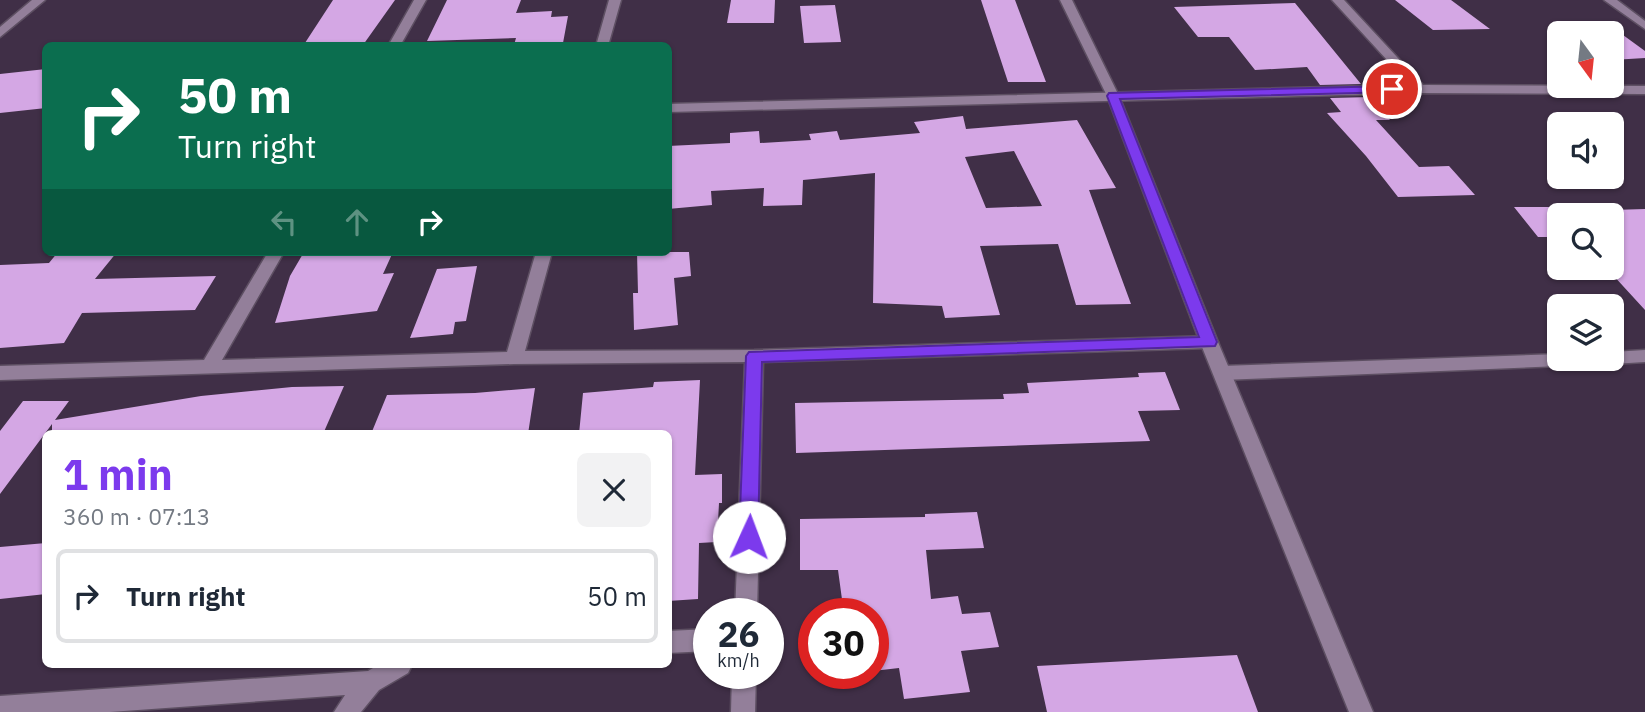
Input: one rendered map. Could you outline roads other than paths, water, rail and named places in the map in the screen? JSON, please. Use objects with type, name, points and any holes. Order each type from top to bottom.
[{"type":"street","points":[[0,33],[39,0]]},
{"type":"street","points":[[396,42],[420,0]]},
{"type":"street","points":[[603,42],[615,0]]},
{"type":"street","points":[[1066,0],[1113,96],[1209,342],[1361,712]]},
{"type":"street","points":[[1338,0],[1420,89]]},
{"type":"street","points":[[1610,0],[1645,26]]},
{"type":"street","points":[[672,108],[1420,89],[1645,90]]},
{"type":"street","points":[[209,368],[274,256]]},
{"type":"street","points":[[514,358],[543,256]]},
{"type":"street","points":[[0,373],[514,358],[754,356],[1209,342]]},
{"type":"street","points":[[746,598],[754,356]]},
{"type":"street","points":[[1624,357],[1645,356]]},
{"type":"street","points":[[1222,373],[1547,360]]},
{"type":"street","points":[[672,642],[693,641]]},
{"type":"street","points":[[346,712],[370,682],[395,668]]},
{"type":"street","points":[[0,709],[370,682]]},
{"type":"street","points":[[743,712],[744,689]]}]
